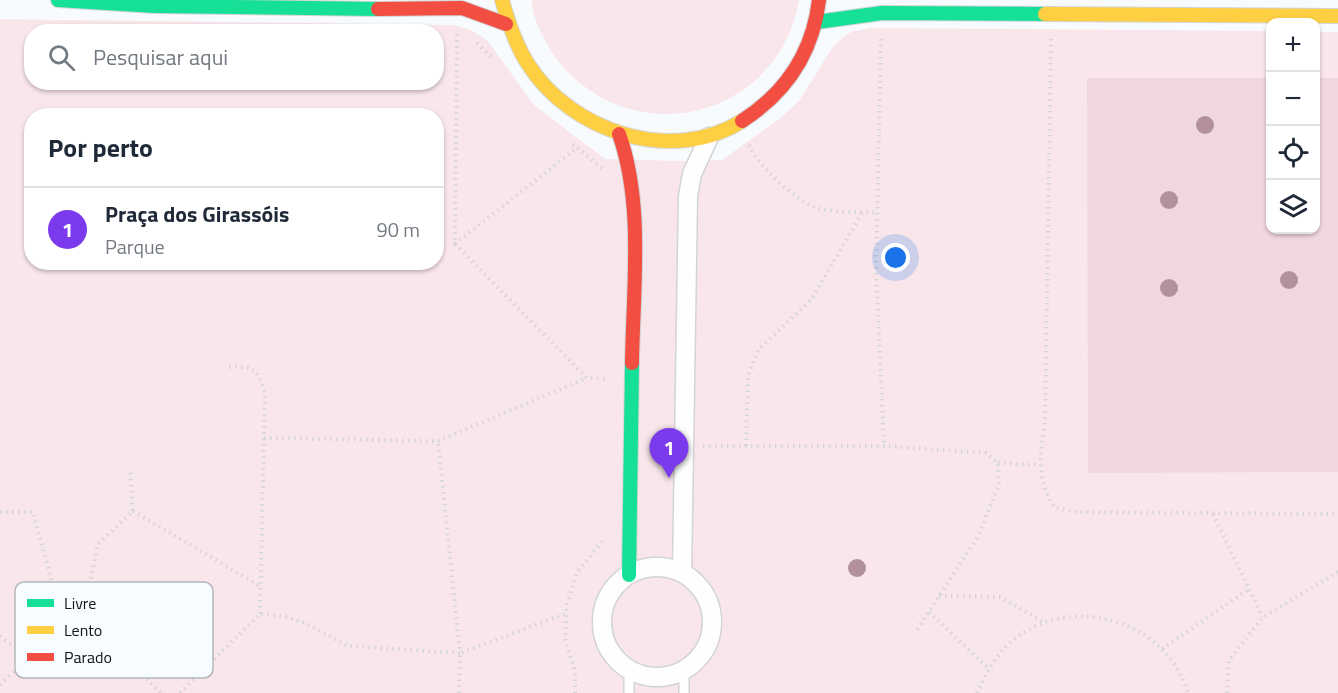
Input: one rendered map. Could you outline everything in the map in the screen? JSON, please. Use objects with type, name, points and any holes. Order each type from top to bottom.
[{"type":"main road","points":[[58,0],[155,6],[350,10],[462,8],[506,24]]},
{"type":"main road","points":[[502,0],[506,24],[517,50],[538,80],[560,102],[584,118],[619,134],[662,141],[709,137],[739,122],[775,94],[800,65],[817,22],[819,0]]},
{"type":"main road","points":[[817,22],[882,13],[1338,16]]},
{"type":"main road","points":[[619,134],[628,159],[634,195],[629,575]]},
{"type":"street","points":[[682,573],[689,190],[692,174],[709,137]]},
{"type":"street","points":[[657,567],[682,573],[702,591],[709,604],[712,621],[710,639],[703,652],[684,670],[657,678],[629,670],[611,652],[605,639],[603,621],[611,592],[629,575],[657,567]]},
{"type":"lane","points":[[629,670],[629,693]]},
{"type":"lane","points":[[684,670],[684,693]]},
{"type":"path","points":[[882,13],[876,270],[884,446]]},
{"type":"path","points":[[1052,14],[1045,421],[1039,465],[1045,493],[1054,507],[1077,513],[1338,514]]},
{"type":"path","points":[[463,35],[457,34],[455,243],[587,378]]},
{"type":"path","points":[[472,39],[484,49],[496,65]]},
{"type":"path","points":[[739,122],[752,152],[780,183],[816,208],[877,213]]},
{"type":"path","points":[[565,139],[594,159],[609,177]]},
{"type":"path","points":[[455,243],[578,147]]},
{"type":"path","points":[[746,446],[748,376],[758,350],[812,299],[863,212]]},
{"type":"path","points":[[213,660],[260,614],[265,392],[257,372],[249,366],[229,367]]},
{"type":"path","points":[[607,368],[607,391]]},
{"type":"path","points":[[264,438],[438,441],[587,378],[607,379]]},
{"type":"path","points":[[438,441],[460,653],[459,693]]},
{"type":"path","points":[[684,446],[884,446],[986,453],[998,463],[1039,465]]},
{"type":"path","points":[[917,630],[977,538],[999,484],[998,463]]},
{"type":"path","points":[[130,468],[133,511]]},
{"type":"path","points":[[133,511],[260,586]]},
{"type":"path","points":[[89,582],[98,544],[133,511]]},
{"type":"path","points":[[0,512],[33,512],[52,582]]},
{"type":"path","points":[[1213,514],[1263,617]]},
{"type":"path","points":[[575,693],[575,671],[565,639],[565,614],[574,579],[602,542],[605,532]]},
{"type":"path","points":[[1227,693],[1229,660],[1263,617],[1338,572]]},
{"type":"path","points":[[1162,649],[1249,589]]},
{"type":"path","points":[[939,596],[1000,597],[1044,622]]},
{"type":"path","points":[[928,612],[988,668]]},
{"type":"path","points":[[260,614],[283,616],[307,624],[348,646],[460,653],[565,614]]},
{"type":"path","points":[[977,693],[988,668],[1012,641],[1044,622],[1075,615],[1107,618],[1137,629],[1162,649],[1184,679],[1188,693]]},
{"type":"path","points":[[0,636],[15,648]]},
{"type":"path","points":[[0,685],[15,671]]},
{"type":"path","points":[[146,678],[161,693]]},
{"type":"path","points":[[180,693],[195,678]]},
{"type":"shaded area","points":[[532,0],[799,0],[786,40],[764,72],[734,96],[700,110],[663,114],[625,108],[590,91],[559,62],[550,49],[537,25]]},
{"type":"shaded area","points":[[0,19],[378,24],[24,24],[24,90],[444,90],[444,25],[454,25],[471,30],[487,40],[534,105],[605,159],[682,161],[722,160],[779,119],[799,101],[832,48],[851,32],[871,28],[1266,31],[1266,234],[1320,234],[1320,32],[1338,32],[1338,693],[0,693]]},
{"type":"shaded area","points":[[1087,78],[1266,78],[1266,234],[1320,234],[1320,78],[1338,78],[1338,472],[1088,473]]},
{"type":"traffic: fast","points":[[58,0],[155,6],[378,9]]},
{"type":"traffic: fast","points":[[817,22],[882,13],[1045,14]]},
{"type":"traffic: fast","points":[[629,575],[632,363]]},
{"type":"traffic: slow","points":[[502,0],[512,33],[528,64],[547,88],[570,108],[596,124],[625,134],[655,140],[685,140],[714,134],[742,121]]},
{"type":"traffic: slow","points":[[1045,14],[1338,16]]},
{"type":"traffic: jam","points":[[742,121],[772,97],[795,69],[811,37],[819,0]]},
{"type":"traffic: jam","points":[[378,9],[462,8],[506,24]]},
{"type":"traffic: jam","points":[[619,134],[627,161],[634,218],[632,363]]},
{"type":"place","name":"Praça dos Girassóis","points":[[669,478]]}]
